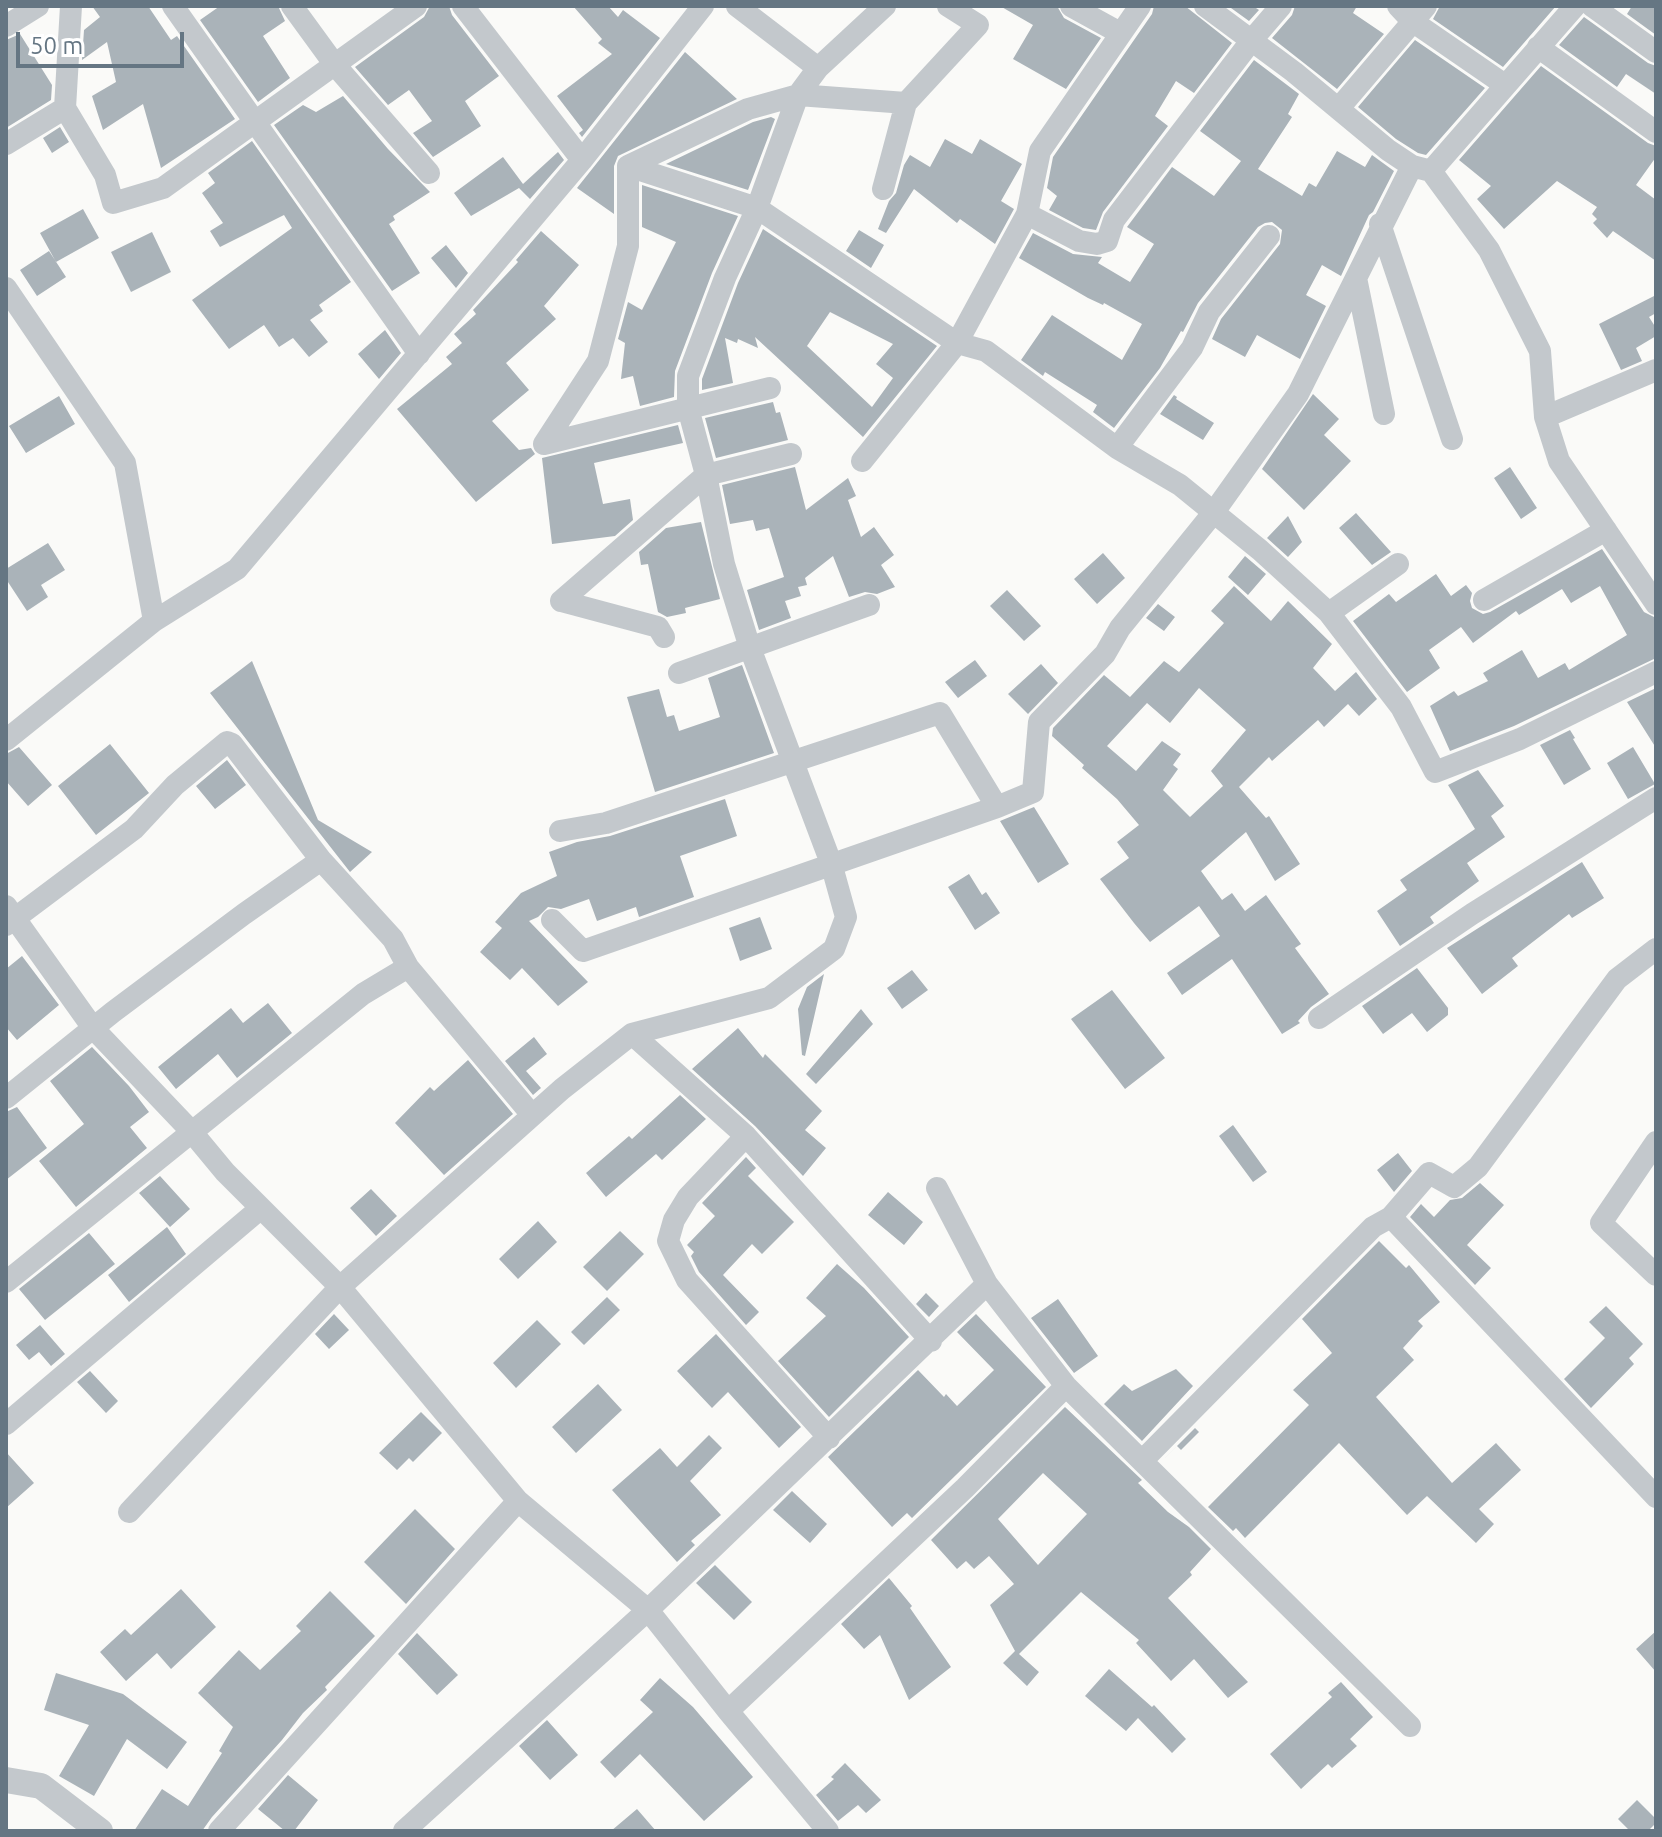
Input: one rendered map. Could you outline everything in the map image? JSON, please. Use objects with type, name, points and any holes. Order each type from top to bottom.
[{"type":"street","points":[[6,26],[38,6]]},
{"type":"street","points":[[71,6],[65,108],[105,175],[113,203],[163,188],[416,6]]},
{"type":"street","points":[[173,6],[419,354]]},
{"type":"street","points":[[292,6],[335,65],[429,173]]},
{"type":"street","points":[[463,6],[582,160]]},
{"type":"street","points":[[6,740],[154,621],[237,569],[582,160],[703,6]]},
{"type":"street","points":[[737,6],[818,68]]},
{"type":"street","points":[[129,1512],[340,1287],[532,1115],[632,1034],[769,998],[834,949],[846,917],[831,863],[750,648],[724,564],[706,475],[688,408],[688,376],[725,278],[757,208],[798,95],[818,68],[885,6]]},
{"type":"street","points":[[883,189],[906,103],[978,25],[948,6]]},
{"type":"street","points":[[1071,6],[1120,33]]},
{"type":"street","points":[[862,461],[957,343],[1027,214],[1040,151],[1140,6]]},
{"type":"street","points":[[1205,6],[1339,108],[1388,150],[1421,168],[1489,250],[1540,351],[1545,417],[1559,461],[1656,604]]},
{"type":"street","points":[[1027,214],[1079,241],[1097,244],[1107,241],[1114,220],[1281,6]]},
{"type":"street","points":[[552,920],[583,951],[1033,792],[1039,722],[1105,654],[1120,628],[1214,512],[1298,394],[1380,224],[1421,168],[1505,85],[1575,6]]},
{"type":"street","points":[[1592,6],[1656,52]]},
{"type":"street","points":[[1339,108],[1412,11],[1505,85]]},
{"type":"street","points":[[1538,47],[1656,132]]},
{"type":"street","points":[[628,166],[748,109],[798,95],[906,103]]},
{"type":"street","points":[[6,144],[65,108]]},
{"type":"street","points":[[628,166],[757,208],[957,343],[986,351],[1117,448],[1180,485],[1260,550],[1329,613],[1401,707],[1435,772],[1520,739],[1656,672]]},
{"type":"street","points":[[628,166],[628,246],[598,361],[544,444],[770,388]]},
{"type":"street","points":[[1380,224],[1452,439]]},
{"type":"street","points":[[1117,448],[1192,348],[1209,312],[1269,236]]},
{"type":"street","points":[[1356,278],[1384,414]]},
{"type":"street","points":[[6,288],[125,463],[154,621]]},
{"type":"street","points":[[1545,417],[1656,370]]},
{"type":"street","points":[[664,637],[658,627],[561,601],[706,475],[791,454]]},
{"type":"street","points":[[1484,600],[1606,530]]},
{"type":"street","points":[[1329,613],[1398,564]]},
{"type":"street","points":[[679,673],[869,605]]},
{"type":"street","points":[[560,831],[606,823],[940,713],[997,807]]},
{"type":"street","points":[[532,1115],[408,967],[393,939],[321,860],[232,744],[227,742],[175,785],[134,829],[9,916],[93,1028],[191,1131],[225,1172],[340,1287],[518,1501],[648,1610],[828,1831]]},
{"type":"street","points":[[1319,1018],[1472,914],[1656,798]]},
{"type":"street","points":[[6,1098],[232,922],[321,860]]},
{"type":"street","points":[[1143,1460],[1373,1227],[1391,1217],[1429,1173],[1454,1187],[1478,1167],[1617,979],[1656,949]]},
{"type":"street","points":[[6,1282],[363,994],[408,967]]},
{"type":"street","points":[[632,1034],[746,1136],[931,1341]]},
{"type":"street","points":[[746,1136],[688,1197],[674,1220],[668,1241],[687,1280],[829,1438]]},
{"type":"street","points":[[1656,1142],[1601,1223],[1656,1275]]},
{"type":"street","points":[[937,1188],[987,1284],[1066,1386],[1410,1726]]},
{"type":"street","points":[[6,1424],[261,1208]]},
{"type":"street","points":[[1391,1217],[1656,1497]]},
{"type":"street","points":[[404,1831],[648,1610],[987,1284]]},
{"type":"street","points":[[728,1711],[965,1488],[1066,1386]]},
{"type":"street","points":[[219,1831],[518,1501]]},
{"type":"street","points":[[6,1780],[41,1786],[85,1826]]},
{"type":"building","points":[[92,6],[148,6],[171,40],[177,36],[235,119],[161,168],[143,104],[103,130],[92,96],[116,82],[107,42],[82,60],[84,30],[100,17]]},
{"type":"building","points":[[220,6],[278,6],[285,21],[263,36],[290,78],[258,102],[200,20]]},
{"type":"building","points":[[430,6],[449,6],[452,15],[499,76],[465,101],[481,126],[433,157],[413,133],[432,121],[409,90],[388,105],[355,67],[424,17]]},
{"type":"building","points":[[573,6],[608,6],[618,17],[623,10],[660,38],[582,137],[579,133],[583,130],[557,96],[612,54],[598,43],[602,39]]},
{"type":"building","points":[[1000,6],[1057,6],[1064,18],[1101,38],[1066,89],[1013,59],[1033,25]]},
{"type":"building","points":[[1154,6],[1185,6],[1232,43],[1194,93],[1176,81],[1155,116],[1168,126],[1103,212],[1096,230],[1083,228],[1049,210],[1057,196],[1047,188],[1053,157],[1152,14]]},
{"type":"building","points":[[1232,6],[1253,6],[1259,10],[1249,21]]},
{"type":"building","points":[[1295,6],[1357,6],[1353,13],[1384,34],[1337,89],[1272,38],[1292,15]]},
{"type":"building","points":[[1440,6],[1556,6],[1503,67],[1433,19]]},
{"type":"building","points":[[1632,6],[1656,6],[1656,35],[1627,14]]},
{"type":"building","points":[[1584,17],[1656,66],[1656,94],[1626,74],[1617,87],[1559,45]]},
{"type":"building","points":[[20,34],[52,85],[51,100],[6,128],[6,40]]},
{"type":"building","points":[[1415,40],[1485,88],[1426,155],[1396,139],[1358,107]]},
{"type":"building","points":[[685,52],[737,99],[618,156],[614,166],[614,214],[577,188]]},
{"type":"building","points":[[1254,60],[1299,94],[1288,114],[1292,117],[1258,169],[1302,196],[1309,183],[1316,187],[1337,151],[1365,167],[1372,155],[1394,171],[1369,215],[1341,276],[1322,265],[1306,295],[1326,306],[1300,359],[1257,335],[1245,357],[1212,339],[1221,319],[1280,244],[1282,230],[1272,222],[1265,223],[1258,227],[1198,303],[1160,368],[1114,428],[1093,412],[1097,405],[1045,372],[1043,376],[1021,360],[1052,315],[1122,360],[1142,324],[1104,303],[1088,298],[1019,258],[1033,233],[1073,254],[1102,257],[1098,263],[1130,282],[1154,244],[1127,227],[1172,167],[1214,196],[1241,161],[1200,131]]},
{"type":"building","points":[[1541,66],[1656,146],[1656,157],[1636,185],[1656,200],[1656,261],[1613,231],[1607,238],[1593,223],[1597,219],[1592,214],[1597,207],[1557,181],[1504,229],[1477,199],[1491,186],[1459,160]]},
{"type":"building","points":[[343,96],[430,192],[393,216],[395,220],[389,224],[420,273],[392,291],[274,125],[303,105],[316,112]]},
{"type":"building","points":[[771,117],[775,119],[748,190],[666,164],[753,122]]},
{"type":"building","points":[[60,127],[69,142],[52,153],[43,138]]},
{"type":"building","points":[[945,139],[972,154],[980,139],[1022,164],[1001,201],[1014,209],[995,244],[960,219],[957,223],[914,189],[886,233],[878,229],[910,155],[930,167]]},
{"type":"building","points":[[252,141],[351,282],[319,305],[323,311],[310,320],[328,342],[309,357],[293,338],[279,347],[264,325],[229,349],[192,300],[292,228],[284,215],[220,247],[210,231],[223,223],[202,193],[215,183],[208,173]]},
{"type":"building","points":[[558,152],[564,160],[530,199],[519,188],[471,216],[454,193],[503,157],[523,184]]},
{"type":"building","points":[[642,185],[738,216],[712,273],[675,371],[674,397],[640,406],[633,376],[621,379],[625,343],[618,339],[628,302],[642,310],[676,242],[642,227]]},
{"type":"building","points":[[83,209],[99,238],[56,262],[40,233]]},
{"type":"building","points":[[763,229],[937,346],[863,437],[755,337],[758,348],[738,339],[737,343],[725,338],[733,383],[702,390],[702,379],[738,283]],"holes":[[[830,312],[893,344],[876,364],[893,378],[872,407],[807,346]]]},
{"type":"building","points":[[859,230],[884,245],[871,268],[846,251]]},
{"type":"building","points":[[541,231],[579,265],[544,306],[556,319],[506,363],[529,390],[492,421],[519,450],[531,448],[535,454],[476,502],[397,409],[452,364],[446,357],[462,343],[454,334],[476,314],[473,310],[518,262],[516,260]]},
{"type":"building","points":[[152,232],[171,272],[131,292],[111,252]]},
{"type":"building","points":[[446,245],[468,273],[456,288],[431,258]]},
{"type":"building","points":[[49,251],[66,277],[37,296],[20,270]]},
{"type":"building","points":[[1656,295],[1656,313],[1649,317],[1656,328],[1656,336],[1636,348],[1642,361],[1621,370],[1599,324]]},
{"type":"building","points":[[385,330],[401,353],[379,379],[358,354]]},
{"type":"building","points":[[1313,394],[1339,419],[1324,435],[1351,461],[1304,510],[1262,469]]},
{"type":"building","points":[[1174,395],[1214,423],[1203,440],[1160,414]]},
{"type":"building","points":[[59,396],[75,424],[26,453],[9,426]]},
{"type":"building","points":[[773,402],[776,413],[780,412],[788,440],[716,458],[705,418]]},
{"type":"building","points":[[678,425],[683,443],[594,463],[603,504],[630,499],[633,520],[615,536],[552,544],[542,458]]},
{"type":"building","points":[[795,467],[806,510],[848,478],[856,496],[848,500],[861,537],[874,527],[894,555],[881,565],[895,587],[877,594],[865,592],[849,597],[833,556],[805,578],[807,585],[798,587],[801,596],[785,601],[791,618],[759,630],[747,590],[784,577],[769,528],[756,531],[753,520],[730,524],[722,485]]},
{"type":"building","points":[[1510,467],[1537,508],[1521,519],[1494,478]]},
{"type":"building","points":[[1356,513],[1391,552],[1372,565],[1339,528]]},
{"type":"building","points":[[1288,516],[1302,542],[1288,557],[1267,538]]},
{"type":"building","points":[[701,522],[720,599],[685,608],[686,613],[667,617],[658,612],[648,564],[641,565],[639,552],[666,528]]},
{"type":"building","points":[[48,543],[65,570],[41,585],[48,597],[27,611],[6,579],[6,569]]},
{"type":"building","points":[[1602,549],[1644,612],[1656,618],[1656,658],[1514,726],[1450,751],[1430,706],[1454,691],[1458,696],[1488,681],[1483,673],[1522,650],[1538,678],[1565,663],[1569,670],[1627,635],[1600,586],[1571,603],[1562,589],[1519,615],[1516,611],[1473,643],[1461,627],[1429,650],[1440,668],[1407,692],[1353,621],[1389,594],[1396,602],[1436,574],[1451,596],[1466,585],[1472,593],[1472,608],[1483,614],[1490,612]]},
{"type":"building","points":[[1103,553],[1125,578],[1097,604],[1074,579]]},
{"type":"building","points":[[1245,556],[1266,574],[1248,595],[1228,577]]},
{"type":"building","points":[[1234,586],[1271,621],[1288,601],[1332,644],[1313,668],[1335,691],[1356,672],[1377,699],[1359,716],[1348,704],[1324,727],[1318,720],[1272,761],[1269,757],[1239,787],[1266,818],[1269,816],[1300,864],[1275,881],[1246,832],[1201,871],[1222,900],[1232,893],[1245,911],[1266,895],[1301,944],[1295,948],[1329,994],[1311,1007],[1298,1021],[1300,1023],[1282,1034],[1232,959],[1182,995],[1167,973],[1220,936],[1199,906],[1150,942],[1134,923],[1100,879],[1129,858],[1117,842],[1139,825],[1117,799],[1082,768],[1084,765],[1052,736],[1053,728],[1104,675],[1130,697],[1164,661],[1179,672],[1224,623],[1211,611]],"holes":[[[1199,688],[1246,730],[1211,771],[1223,786],[1190,817],[1163,790],[1178,769],[1173,765],[1181,754],[1162,741],[1136,771],[1107,746],[1147,703],[1170,723]]]},
{"type":"building","points":[[1007,590],[1041,626],[1024,641],[990,606]]},
{"type":"building","points":[[1158,604],[1175,617],[1164,631],[1146,618]]},
{"type":"building","points":[[975,660],[987,676],[958,698],[945,682]]},
{"type":"building","points":[[252,661],[318,820],[372,852],[350,872],[210,693]]},
{"type":"building","points":[[1041,664],[1058,683],[1028,714],[1008,694]]},
{"type":"building","points":[[742,665],[774,753],[655,792],[627,697],[659,689],[667,717],[674,715],[679,731],[720,717],[708,678]]},
{"type":"building","points":[[1656,688],[1656,748],[1627,702]]},
{"type":"building","points":[[1570,730],[1591,769],[1564,785],[1540,745]]},
{"type":"building","points":[[110,744],[149,793],[96,835],[58,786]]},
{"type":"building","points":[[19,747],[52,785],[28,806],[6,781],[6,754]]},
{"type":"building","points":[[1633,747],[1655,784],[1628,799],[1607,763]]},
{"type":"building","points":[[227,760],[246,785],[215,809],[196,786]]},
{"type":"building","points":[[1478,770],[1504,806],[1491,816],[1505,837],[1467,863],[1479,881],[1430,917],[1434,923],[1400,946],[1377,911],[1407,890],[1400,880],[1475,829],[1448,785]]},
{"type":"building","points":[[725,799],[737,836],[680,856],[694,897],[639,917],[636,907],[597,921],[589,899],[561,909],[548,907],[529,921],[588,982],[558,1006],[522,968],[510,980],[480,952],[502,928],[495,922],[521,893],[557,876],[549,852]]},
{"type":"building","points":[[1034,807],[1069,864],[1038,883],[1000,821]]},
{"type":"building","points":[[1582,862],[1604,898],[1572,918],[1569,914],[1512,958],[1518,966],[1482,994],[1447,948]]},
{"type":"building","points":[[969,874],[982,895],[986,892],[1000,913],[975,930],[948,887]]},
{"type":"building","points":[[760,917],[772,949],[740,961],[729,928]]},
{"type":"building","points":[[22,956],[59,1005],[17,1040],[6,1027],[6,969]]},
{"type":"building","points":[[1417,968],[1448,1008],[1448,1015],[1427,1032],[1412,1013],[1383,1034],[1362,1006]]},
{"type":"building","points":[[912,970],[928,990],[902,1009],[887,988]]},
{"type":"building","points":[[824,974],[805,1056],[802,1055],[798,1009],[807,987]]},
{"type":"building","points":[[1112,990],[1165,1058],[1125,1089],[1071,1019]]},
{"type":"building","points":[[268,1003],[292,1033],[237,1078],[218,1054],[176,1089],[158,1067],[231,1008],[243,1023]]},
{"type":"building","points":[[861,1009],[873,1024],[816,1084],[806,1074]]},
{"type":"building","points":[[738,1028],[763,1058],[765,1054],[822,1111],[805,1130],[826,1148],[803,1176],[755,1126],[692,1069]]},
{"type":"building","points":[[534,1037],[547,1054],[526,1071],[541,1088],[533,1095],[505,1061]]},
{"type":"building","points":[[92,1047],[149,1112],[130,1127],[147,1148],[76,1207],[39,1161],[84,1124],[50,1081]]},
{"type":"building","points":[[468,1060],[513,1114],[444,1175],[395,1123],[430,1087],[434,1091]]},
{"type":"building","points":[[680,1095],[706,1119],[662,1160],[656,1154],[606,1197],[586,1173],[629,1136],[632,1139]]},
{"type":"building","points":[[17,1107],[47,1148],[6,1180],[6,1112]]},
{"type":"building","points":[[1233,1125],[1267,1172],[1253,1182],[1219,1136]]},
{"type":"building","points":[[1398,1153],[1412,1171],[1394,1192],[1377,1170]]},
{"type":"building","points":[[746,1157],[756,1168],[748,1176],[794,1222],[762,1254],[752,1244],[723,1275],[759,1312],[746,1325],[699,1272],[691,1256],[694,1252],[687,1245],[715,1216],[702,1203]]},
{"type":"building","points":[[160,1176],[190,1209],[170,1227],[139,1193]]},
{"type":"building","points":[[1480,1183],[1504,1205],[1467,1245],[1491,1268],[1475,1285],[1410,1217],[1421,1204],[1434,1217],[1450,1200],[1462,1198]]},
{"type":"building","points":[[371,1189],[397,1216],[376,1236],[350,1208]]},
{"type":"building","points":[[888,1192],[923,1222],[904,1245],[868,1215]]},
{"type":"building","points":[[538,1221],[557,1242],[518,1279],[499,1259]]},
{"type":"building","points":[[167,1227],[186,1254],[129,1302],[108,1275]]},
{"type":"building","points":[[620,1231],[644,1254],[607,1291],[583,1267]]},
{"type":"building","points":[[89,1233],[115,1264],[45,1320],[19,1289]]},
{"type":"building","points":[[1379,1241],[1406,1268],[1409,1265],[1440,1302],[1418,1321],[1423,1326],[1403,1348],[1414,1360],[1376,1397],[1452,1483],[1496,1443],[1521,1470],[1479,1509],[1494,1524],[1476,1543],[1427,1496],[1407,1515],[1339,1443],[1245,1538],[1208,1507],[1309,1405],[1293,1390],[1332,1353],[1302,1319]]},
{"type":"building","points":[[837,1264],[909,1337],[829,1417],[778,1361],[826,1316],[806,1298]]},
{"type":"building","points":[[926,1293],[939,1306],[929,1317],[916,1304]]},
{"type":"building","points":[[607,1297],[620,1310],[584,1345],[571,1332]]},
{"type":"building","points":[[1058,1299],[1098,1356],[1074,1373],[1031,1318]]},
{"type":"building","points":[[1606,1306],[1643,1344],[1629,1358],[1634,1364],[1591,1408],[1564,1379],[1605,1338],[1589,1322]]},
{"type":"building","points":[[334,1314],[349,1330],[329,1349],[315,1334]]},
{"type":"building","points":[[976,1314],[1046,1387],[912,1518],[907,1513],[892,1527],[828,1457],[918,1370],[957,1406],[994,1370],[957,1332]]},
{"type":"building","points":[[537,1320],[561,1344],[516,1388],[493,1363]]},
{"type":"building","points":[[40,1325],[65,1354],[51,1366],[39,1352],[29,1360],[16,1345]]},
{"type":"building","points":[[716,1334],[801,1427],[779,1448],[728,1392],[712,1408],[677,1371]]},
{"type":"building","points":[[1176,1369],[1193,1386],[1142,1441],[1104,1404],[1124,1384],[1132,1391]]},
{"type":"building","points":[[90,1371],[118,1401],[106,1413],[77,1382]]},
{"type":"building","points":[[598,1384],[622,1410],[576,1453],[552,1427]]},
{"type":"building","points":[[1065,1407],[1142,1480],[1138,1483],[1211,1549],[1190,1572],[1192,1575],[1168,1598],[1248,1682],[1228,1698],[1194,1659],[1171,1681],[1136,1643],[1139,1640],[1081,1592],[1019,1654],[1039,1672],[1027,1686],[1003,1663],[1015,1651],[990,1605],[1014,1584],[989,1556],[974,1569],[966,1561],[957,1569],[931,1540]],"holes":[[[1043,1473],[1087,1514],[1038,1565],[998,1519]]]},
{"type":"building","points":[[421,1412],[442,1433],[413,1462],[409,1458],[397,1470],[379,1453]]},
{"type":"building","points":[[1195,1428],[1199,1432],[1181,1450],[1177,1446]]},
{"type":"building","points":[[709,1435],[722,1448],[690,1481],[721,1515],[691,1541],[695,1545],[677,1562],[612,1490],[660,1448],[677,1467]]},
{"type":"building","points":[[6,1452],[34,1483],[6,1508]]},
{"type":"building","points":[[792,1491],[827,1524],[810,1543],[773,1510]]},
{"type":"building","points":[[415,1509],[455,1549],[406,1604],[364,1562]]},
{"type":"building","points":[[715,1565],[752,1602],[734,1620],[696,1583]]},
{"type":"building","points":[[889,1578],[912,1606],[910,1608],[951,1667],[909,1700],[880,1635],[864,1649],[841,1624]]},
{"type":"building","points":[[181,1589],[216,1627],[171,1669],[157,1653],[126,1681],[100,1652],[125,1629],[131,1635]]},
{"type":"building","points":[[330,1591],[375,1636],[325,1687],[327,1690],[303,1713],[202,1831],[134,1831],[162,1789],[188,1806],[222,1753],[219,1751],[233,1727],[198,1693],[239,1650],[260,1670],[301,1631],[296,1626]]},
{"type":"building","points":[[1656,1631],[1656,1672],[1636,1649]]},
{"type":"building","points":[[417,1633],[458,1675],[437,1695],[398,1654]]},
{"type":"building","points":[[1109,1669],[1152,1707],[1154,1705],[1186,1739],[1172,1753],[1138,1718],[1126,1731],[1085,1696]]},
{"type":"building","points":[[56,1673],[123,1694],[187,1742],[167,1769],[127,1739],[94,1796],[59,1776],[89,1725],[44,1710]]},
{"type":"building","points":[[660,1678],[693,1707],[753,1777],[704,1821],[640,1754],[615,1778],[600,1762],[653,1712],[640,1700]]},
{"type":"building","points":[[1341,1682],[1373,1717],[1350,1739],[1357,1746],[1332,1768],[1328,1764],[1301,1789],[1270,1754],[1332,1697],[1328,1693]]},
{"type":"building","points":[[547,1720],[578,1755],[550,1780],[519,1746]]},
{"type":"building","points":[[845,1763],[881,1800],[866,1813],[858,1805],[838,1821],[816,1795],[834,1779],[831,1777]]},
{"type":"building","points":[[288,1775],[318,1800],[294,1831],[285,1831],[258,1809]]},
{"type":"building","points":[[1637,1800],[1656,1819],[1648,1831],[1630,1831],[1618,1819]]},
{"type":"building","points":[[637,1809],[656,1831],[611,1831]]}]
